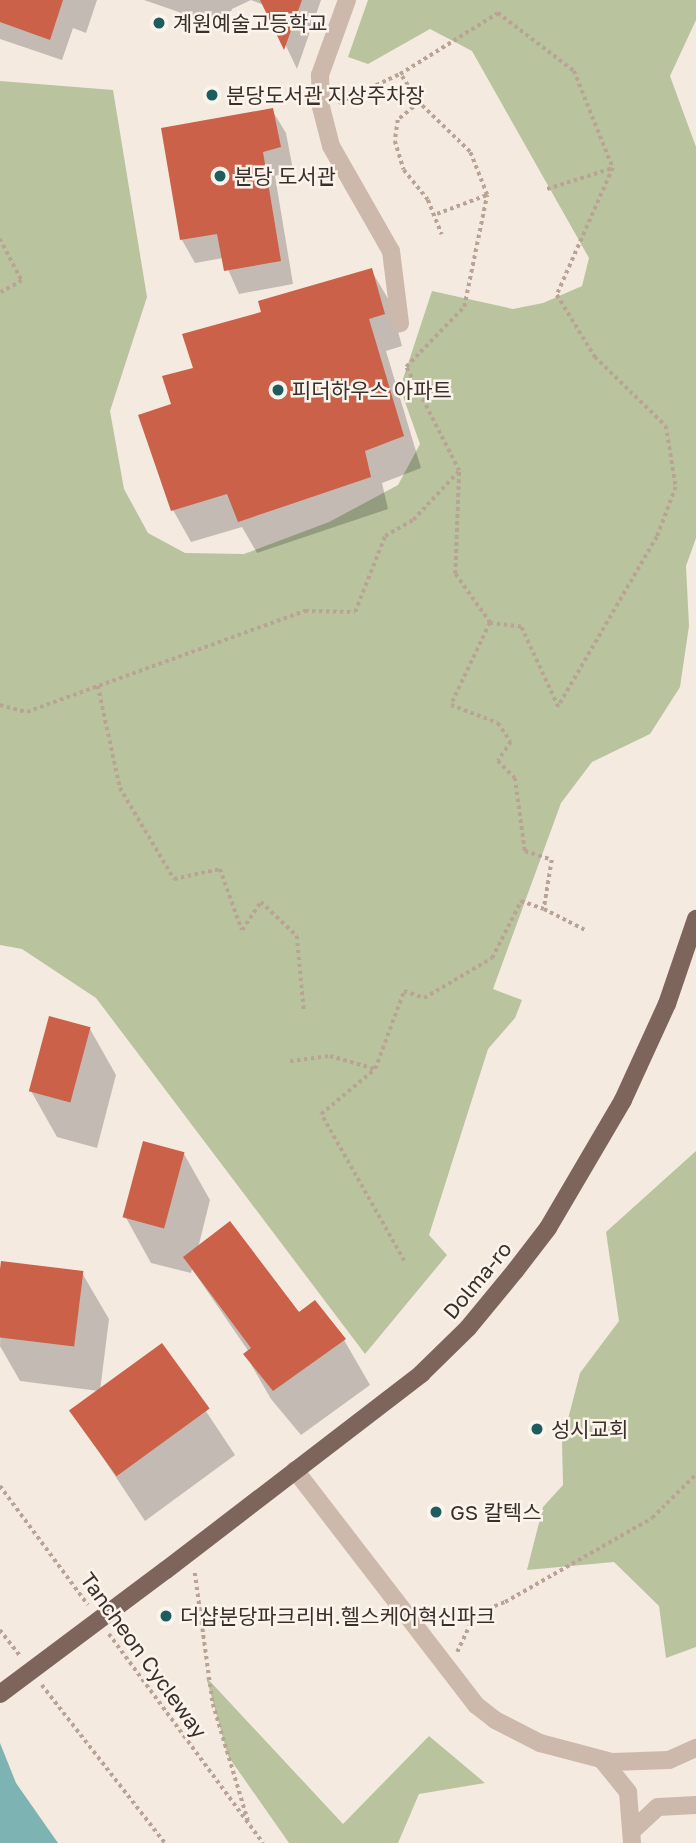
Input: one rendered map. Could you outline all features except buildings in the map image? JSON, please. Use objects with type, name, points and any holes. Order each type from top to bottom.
[{"type":"main road","name":"Dolma-ro","points":[[0,1694],[421,1374],[468,1328],[548,1228],[646,1052],[696,919]]},
{"type":"street","points":[[347,0],[320,75],[321,107],[331,146],[356,178],[391,251],[400,323]]},
{"type":"street","points":[[295,1471],[476,1705],[517,1733],[603,1760],[669,1760],[696,1748]]},
{"type":"street","points":[[603,1760],[628,1792],[632,1837]]},
{"type":"street","points":[[632,1837],[658,1807],[696,1805]]},
{"type":"path","points":[[339,103],[400,74],[498,13],[575,71],[613,168],[557,295],[595,357],[666,426],[676,487],[657,537],[558,707],[521,627],[490,623],[455,574],[459,471],[406,367],[464,307],[487,195],[470,152],[419,103],[400,74]]},
{"type":"path","points":[[419,103],[398,120],[395,141],[404,170],[437,214],[442,234]]},
{"type":"path","points":[[547,189],[613,168]]},
{"type":"path","points":[[437,214],[487,195]]},
{"type":"path","points":[[0,239],[22,281],[0,293]]},
{"type":"path","points":[[0,705],[27,712],[305,611],[355,612],[385,536],[413,520],[459,471]]},
{"type":"path","points":[[490,623],[451,705],[498,723],[511,742],[498,761],[515,778],[525,851],[551,860],[544,909]]},
{"type":"path","points":[[98,686],[120,789],[174,879],[220,869],[242,930],[261,902],[297,936],[304,1012]]},
{"type":"path","points":[[404,1261],[321,1114],[376,1069],[404,991],[424,998],[492,958],[521,901],[544,909],[587,931]]},
{"type":"path","points":[[290,1061],[330,1056],[376,1069]]},
{"type":"path","points":[[449,1671],[475,1614],[505,1602],[652,1518],[696,1474]]},
{"type":"path","name":"Tancheon Cycleway","points":[[0,1486],[89,1608]]},
{"type":"path","points":[[191,1550],[213,1704],[248,1824]]},
{"type":"path","points":[[0,1630],[26,1663]]},
{"type":"path","name":"Tancheon Cycleway","points":[[106,1630],[263,1843]]},
{"type":"path","points":[[34,1674],[165,1843]]},
{"type":"green space","points":[[368,0],[696,0],[696,20],[670,76],[696,147],[696,538],[686,566],[689,626],[680,687],[650,734],[592,762],[561,803],[493,989],[522,1000],[515,1018],[488,1049],[429,1235],[447,1255],[365,1354],[96,998],[22,949],[0,945],[0,81],[113,90],[147,297],[110,411],[124,489],[148,533],[185,553],[244,554],[329,522],[398,485],[420,444],[400,388],[432,291],[513,309],[543,303],[582,286],[589,258],[472,51],[430,29],[368,64],[348,57]]},
{"type":"green space","points":[[696,1151],[696,1647],[666,1658],[659,1606],[614,1562],[527,1570],[543,1507],[563,1485],[562,1442],[580,1373],[619,1321],[606,1232]]},
{"type":"green space","points":[[206,1677],[343,1824],[429,1736],[485,1783],[419,1794],[398,1843],[289,1843],[228,1756]]},
{"type":"water","points":[[0,1743],[16,1783],[58,1843],[0,1843]]},
{"type":"place","name":"계원예술고등학교","points":[[159,23]]},
{"type":"place","name":"분당도서관 지상주차장","points":[[212,95]]},
{"type":"place","name":"분당 도서관","points":[[220,176]]},
{"type":"place","name":"피더하우스 아파트","points":[[278,390]]},
{"type":"place","name":"성시교회","points":[[537,1429]]},
{"type":"place","name":"GS 칼텍스","points":[[436,1512]]},
{"type":"place","name":"더샵분당파크리버.헬스케어혁신파크","points":[[166,1616]]}]
